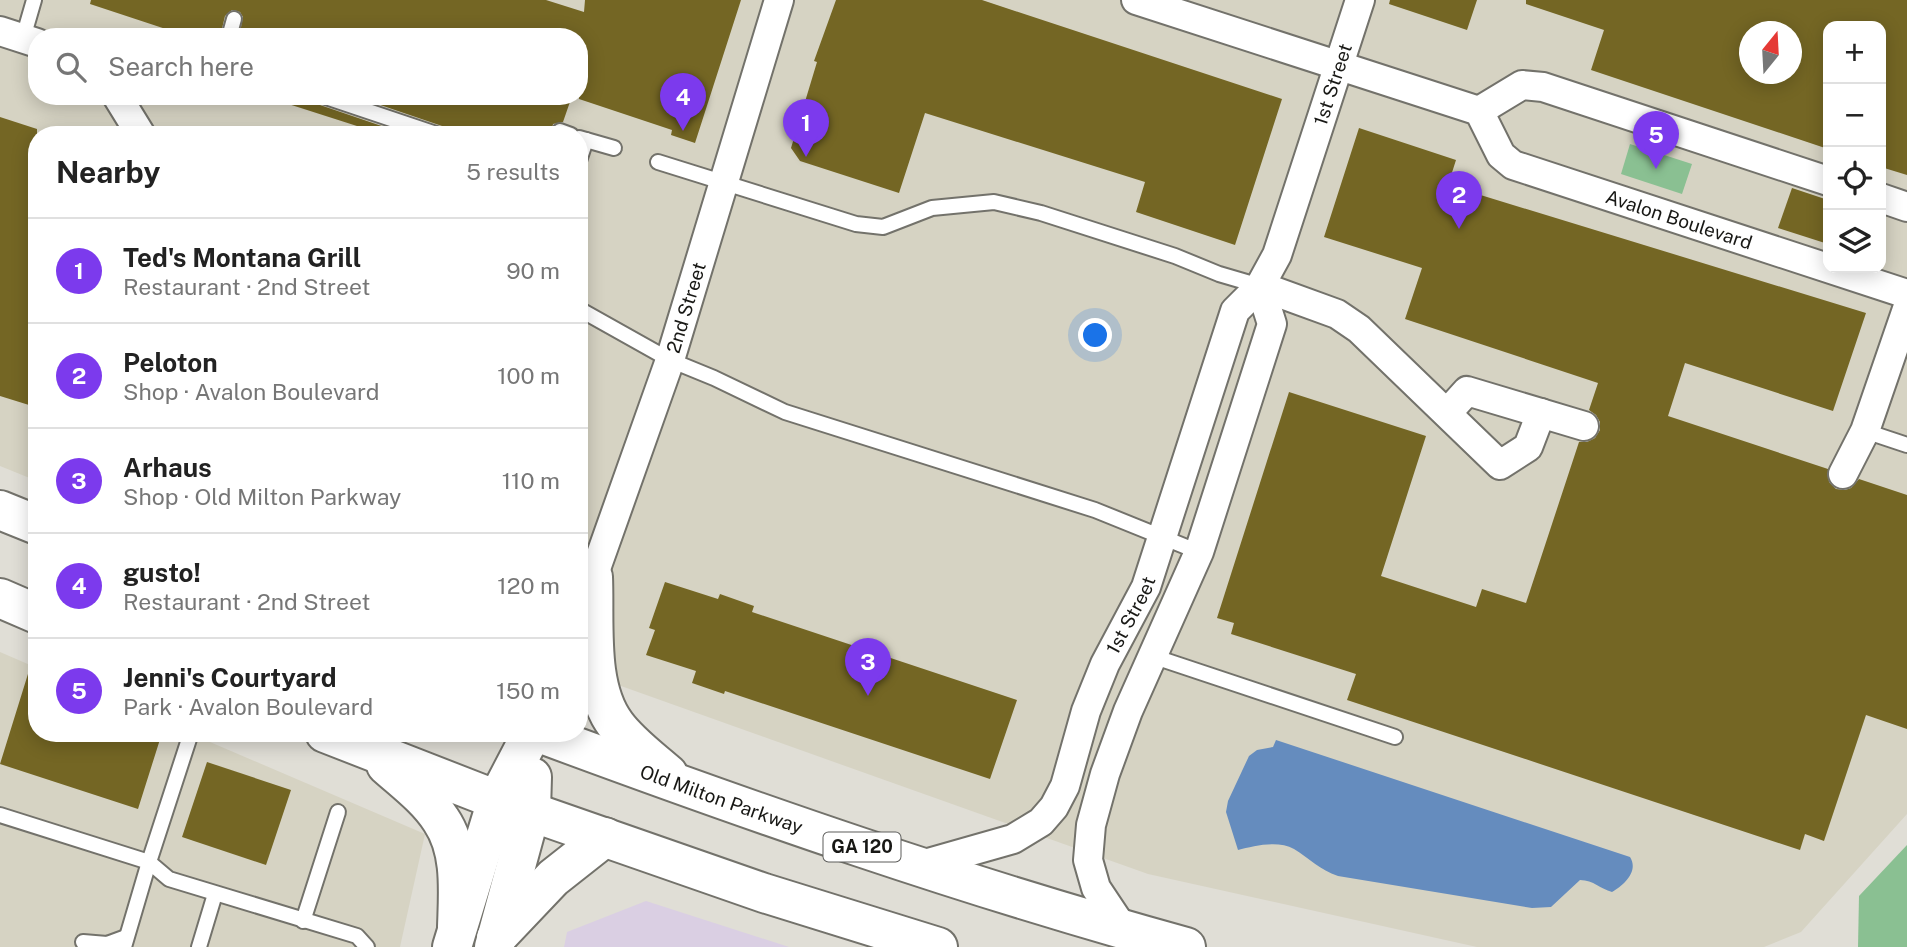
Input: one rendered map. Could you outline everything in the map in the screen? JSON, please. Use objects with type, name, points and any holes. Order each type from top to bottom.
[{"type":"main road","points":[[0,510],[28,521]]},
{"type":"main road","points":[[593,577],[596,673],[601,698],[617,726],[679,785]]},
{"type":"main road","points":[[0,598],[28,610]]},
{"type":"main road","points":[[348,742],[514,806],[764,893],[922,944]]},
{"type":"main road","points":[[495,942],[514,806],[531,742]]},
{"type":"main road","name":"Old Milton Parkway","points":[[563,742],[679,785],[918,866],[1186,947]]},
{"type":"main road","points":[[369,750],[421,796],[442,821],[454,851],[458,883],[455,937]]},
{"type":"main road","points":[[455,937],[514,806]]},
{"type":"main road","points":[[495,942],[553,878],[605,837]]},
{"type":"street","name":"2nd Street","points":[[588,590],[670,359],[779,0]]},
{"type":"street","points":[[1136,0],[1479,111],[1522,85],[1543,87],[1823,179]]},
{"type":"street","name":"1st Street","points":[[918,866],[1013,839],[1041,822],[1054,807],[1065,786],[1091,699],[1105,664],[1146,587],[1235,311],[1260,286],[1277,255],[1360,0]]},
{"type":"street","points":[[123,105],[135,126]]},
{"type":"street","name":"Avalon Boulevard","points":[[1479,111],[1501,155],[1514,165],[1907,294]]},
{"type":"street","points":[[1886,200],[1907,207]]},
{"type":"street","points":[[1260,286],[1337,314],[1359,329],[1500,465],[1528,447],[1541,413]]},
{"type":"street","name":"1st Street","points":[[1124,930],[1096,888],[1088,860],[1088,842],[1105,774],[1128,711],[1199,552],[1272,324],[1260,286]]},
{"type":"street","points":[[1843,474],[1865,430],[1907,309]]},
{"type":"street","points":[[1448,412],[1467,391],[1584,426]]},
{"type":"lane","points":[[20,37],[34,0]]},
{"type":"lane","points":[[232,28],[234,19]]},
{"type":"lane","points":[[350,105],[412,126]]},
{"type":"lane","points":[[588,141],[614,149]]},
{"type":"lane","points":[[658,162],[856,224],[883,227],[932,208],[994,202],[1175,256],[1219,274],[1260,286]]},
{"type":"lane","points":[[588,314],[670,359],[785,412],[1095,510],[1199,552]]},
{"type":"lane","points":[[1865,430],[1907,445]]},
{"type":"lane","points":[[1152,656],[1395,737]]},
{"type":"lane","points":[[83,942],[125,942],[188,742]]},
{"type":"lane","points":[[303,921],[338,813]]},
{"type":"lane","points":[[0,815],[149,862],[169,878],[215,894],[357,936],[367,947]]},
{"type":"lane","points":[[199,947],[215,894]]},
{"type":"shaded area","points":[[0,0],[1907,0],[1907,814],[1801,932],[1764,947],[1477,947],[1148,874],[588,674],[588,126],[28,126],[28,477],[0,466]]},
{"type":"shaded area","points":[[0,652],[28,664],[28,742],[210,742],[425,834],[400,947],[0,947]]},
{"type":"shaded area","points":[[646,901],[789,947],[564,947],[567,932]]},
{"type":"green space","points":[[1630,144],[1692,164],[1682,194],[1621,174]]},
{"type":"green space","points":[[1907,845],[1907,947],[1858,947],[1859,896]]},
{"type":"water","points":[[1276,740],[1630,857],[1633,867],[1625,882],[1612,892],[1589,881],[1580,880],[1551,907],[1532,908],[1338,876],[1288,846],[1266,845],[1238,850],[1226,812],[1228,801],[1249,756],[1257,750],[1273,747]]},
{"type":"building","points":[[91,0],[546,0],[584,12],[585,0],[741,0],[695,143],[671,135],[672,130],[588,102],[588,28],[241,28],[243,17],[240,12],[232,10],[225,16],[222,28],[163,28],[90,4]]},
{"type":"building","points":[[836,0],[982,0],[1282,99],[1235,245],[1136,212],[1145,182],[925,113],[899,193],[800,161],[791,148],[817,62],[814,61]]},
{"type":"building","points":[[1390,0],[1477,0],[1467,30],[1389,4]]},
{"type":"building","points":[[1526,0],[1907,0],[1907,175],[1886,169],[1886,21],[1823,21],[1823,147],[1591,70],[1604,30],[1526,4]]},
{"type":"building","points":[[291,105],[320,105],[382,126],[357,126]]},
{"type":"building","points":[[380,105],[569,105],[563,122],[553,126],[442,126]]},
{"type":"building","points":[[0,117],[28,126],[28,405],[0,396]]},
{"type":"building","points":[[1359,128],[1456,160],[1448,185],[1866,313],[1833,411],[1685,363],[1668,416],[1828,469],[1829,482],[1836,489],[1851,488],[1859,479],[1907,495],[1907,729],[1866,715],[1824,841],[1805,834],[1800,850],[1347,700],[1356,674],[1231,634],[1234,623],[1217,618],[1289,392],[1426,436],[1381,576],[1476,607],[1482,589],[1526,603],[1579,442],[1595,438],[1600,430],[1600,422],[1589,410],[1598,383],[1405,319],[1422,268],[1324,237]]},
{"type":"building","points":[[1792,188],[1823,198],[1823,242],[1778,228]]},
{"type":"building","points":[[665,582],[718,599],[720,594],[754,606],[752,612],[1017,700],[990,779],[725,691],[724,694],[692,683],[696,671],[646,655],[655,630],[649,628]]},
{"type":"building","points":[[28,674],[28,742],[159,742],[138,809],[0,764]]},
{"type":"building","points":[[207,762],[291,790],[266,865],[182,837]]},
{"type":"place","name":"gusto!","points":[[683,131]]},
{"type":"place","name":"Ted's Montana Grill","points":[[806,157]]},
{"type":"place","name":"Jenni's Courtyard","points":[[1656,169]]},
{"type":"place","name":"Peloton","points":[[1459,229]]},
{"type":"place","name":"Arhaus","points":[[868,696]]}]
